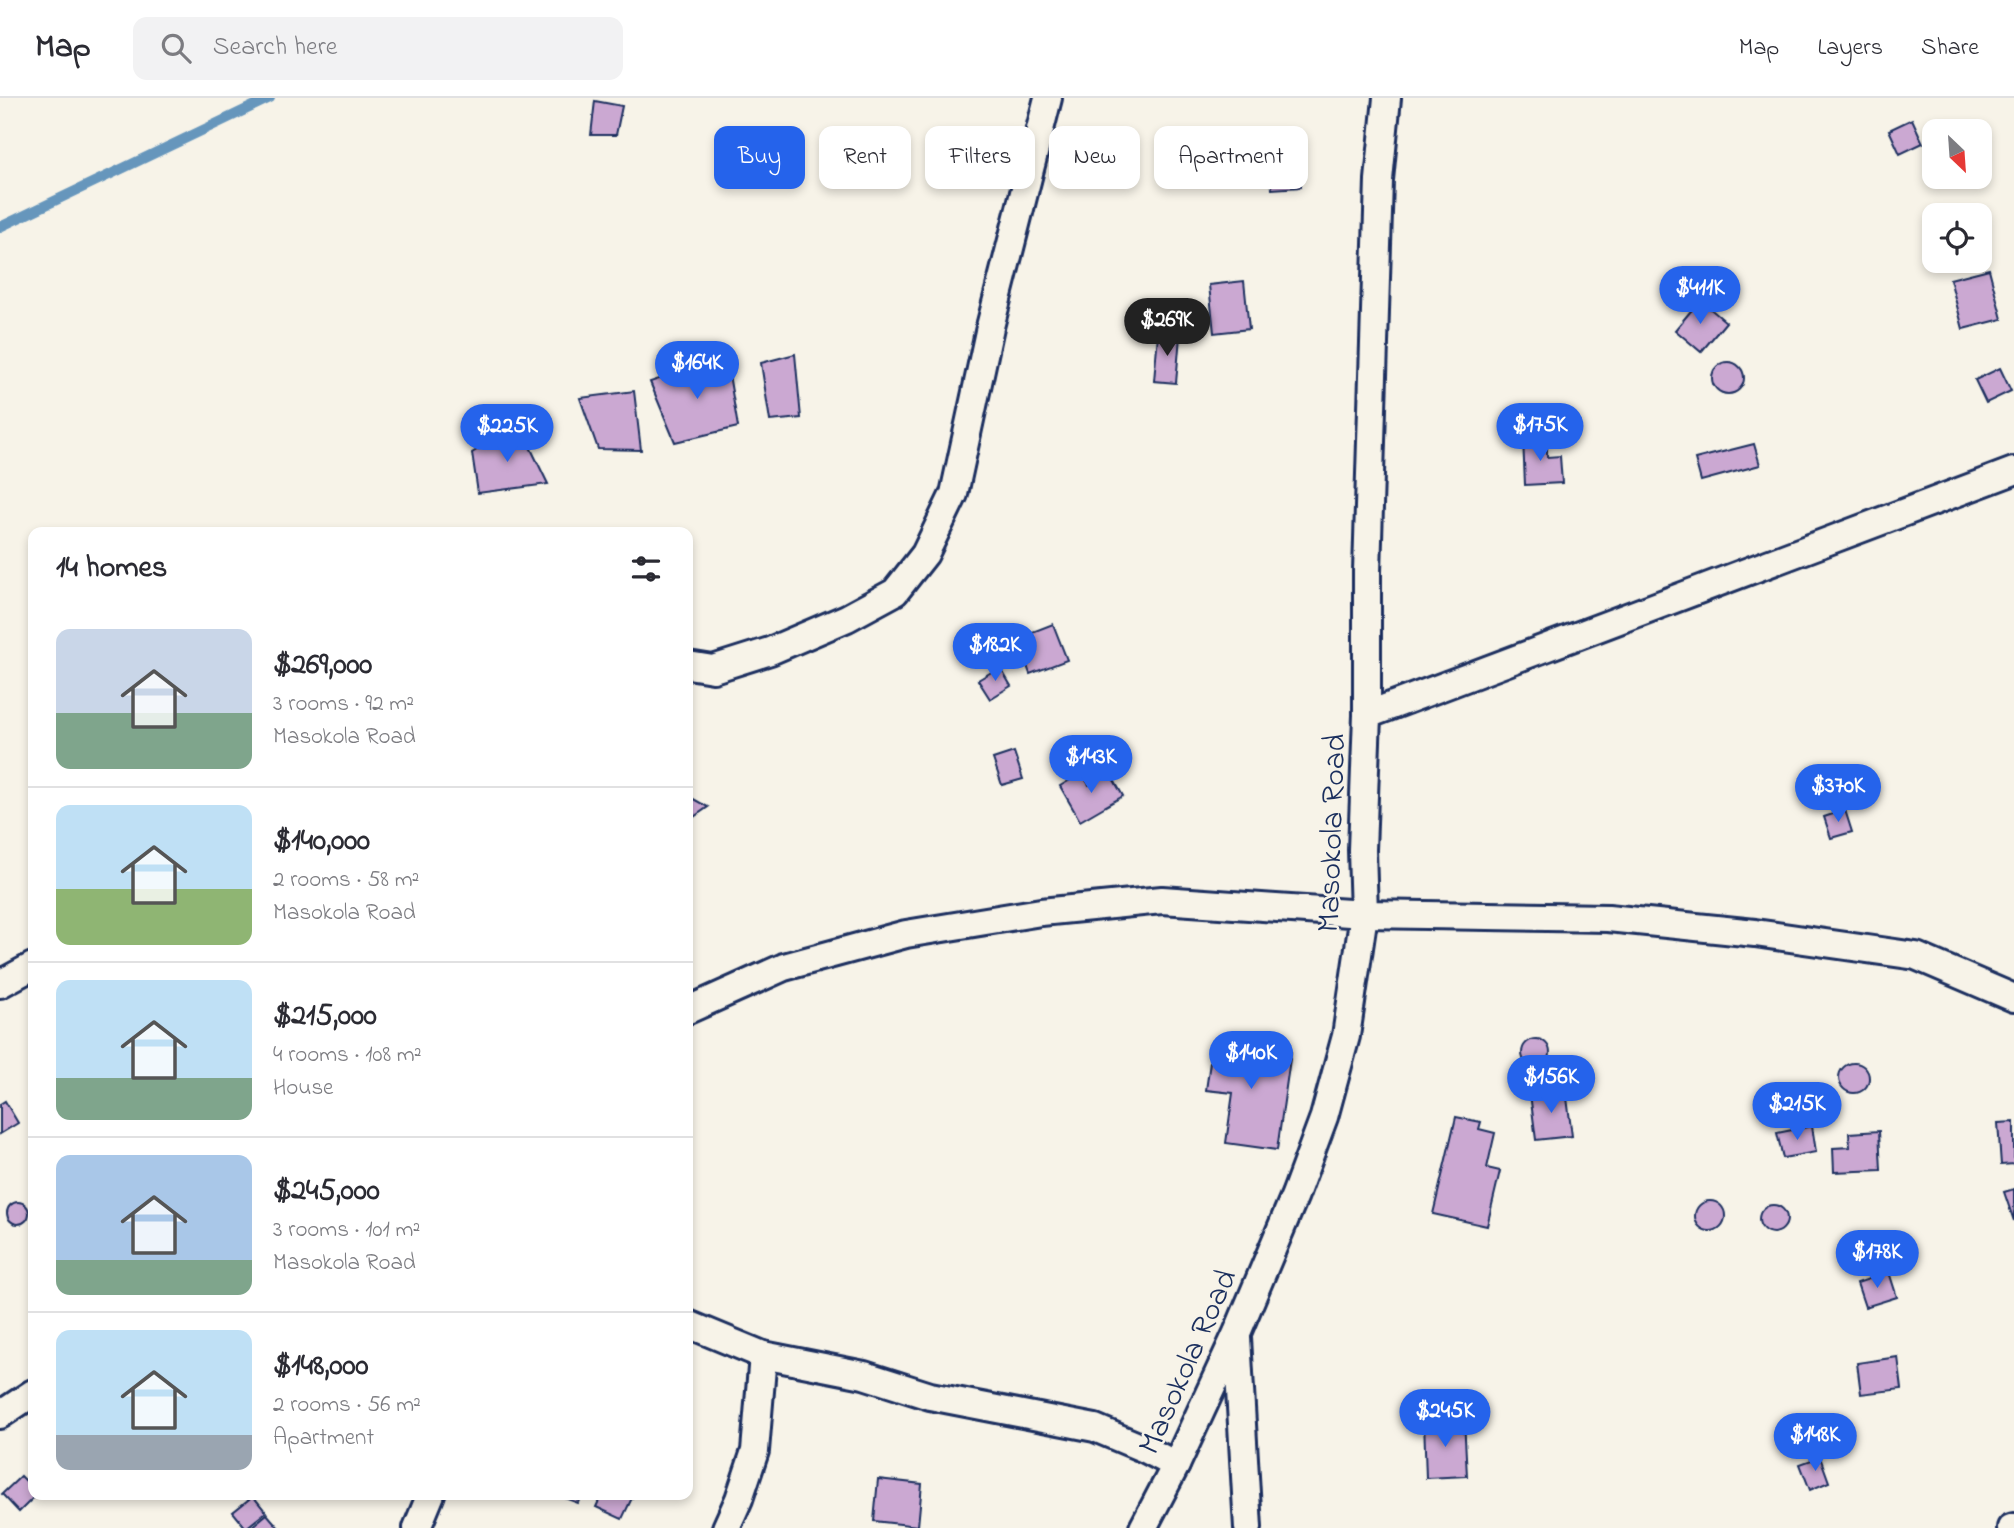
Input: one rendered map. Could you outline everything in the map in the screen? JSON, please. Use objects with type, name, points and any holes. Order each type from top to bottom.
[{"type":"street","points":[[693,667],[713,669],[770,651],[847,618],[895,592],[926,554],[954,494],[990,327],[1048,98]]},
{"type":"street","name":"Masokola Road","points":[[1143,1528],[1176,1465],[1237,1334],[1295,1195],[1324,1117],[1346,1036],[1364,915],[1362,850],[1367,715],[1367,572],[1379,180],[1387,98]]},
{"type":"street","points":[[1367,715],[2014,471]]},
{"type":"street","points":[[693,1008],[784,967],[906,934],[1041,912],[1162,900],[1364,915],[1608,918],[1755,933],[1916,956],[2014,998]]},
{"type":"street","points":[[0,984],[28,969]]},
{"type":"street","points":[[693,1326],[764,1355],[863,1375],[930,1396],[1095,1427],[1176,1465]]},
{"type":"street","points":[[1237,1334],[1248,1528]]},
{"type":"street","points":[[726,1528],[755,1451],[764,1355]]},
{"type":"street","points":[[0,1415],[28,1396]]},
{"type":"street","points":[[417,1528],[429,1500]]},
{"type":"building","points":[[595,101],[622,106],[616,135],[591,135]]},
{"type":"building","points":[[1912,119],[1922,143],[1900,154],[1889,130]]},
{"type":"building","points":[[1973,273],[1990,273],[2002,319],[1963,329],[1950,279]]},
{"type":"building","points":[[1244,281],[1249,329],[1214,333],[1209,285]]},
{"type":"building","points":[[1700,300],[1726,322],[1701,352],[1675,330]]},
{"type":"building","points":[[1158,334],[1180,336],[1176,383],[1154,381]]},
{"type":"building","points":[[795,354],[801,418],[770,421],[761,363]]},
{"type":"building","points":[[726,357],[738,427],[675,442],[650,382]]},
{"type":"building","points":[[1728,362],[1740,366],[1744,378],[1740,390],[1728,394],[1716,390],[1712,378],[1716,366]]},
{"type":"building","points":[[2000,368],[2011,391],[1986,403],[1975,380]]},
{"type":"building","points":[[634,391],[641,450],[598,449],[580,398]]},
{"type":"building","points":[[519,424],[548,484],[478,493],[472,453]]},
{"type":"building","points":[[1547,437],[1547,457],[1560,456],[1562,483],[1525,485],[1523,438]]},
{"type":"building","points":[[1754,444],[1760,465],[1701,481],[1695,459]]},
{"type":"building","points":[[1053,624],[1067,660],[1030,674],[1017,638]]},
{"type":"building","points":[[1000,667],[1011,686],[990,699],[978,680]]},
{"type":"building","points":[[1014,752],[1023,779],[1002,785],[993,759]]},
{"type":"building","points":[[1082,773],[1089,785],[1110,773],[1123,796],[1080,821],[1060,786]]},
{"type":"building","points":[[693,799],[708,807],[693,818]]},
{"type":"building","points":[[1845,810],[1852,832],[1831,838],[1824,817]]},
{"type":"building","points":[[1536,1039],[1546,1043],[1550,1053],[1546,1063],[1536,1067],[1526,1063],[1522,1053],[1526,1043]]},
{"type":"building","points":[[1213,1041],[1291,1052],[1277,1150],[1226,1143],[1233,1093],[1206,1090]]},
{"type":"building","points":[[1854,1063],[1860,1064],[1868,1072],[1868,1084],[1860,1092],[1854,1093],[1848,1092],[1840,1084],[1839,1078],[1840,1072],[1848,1064]]},
{"type":"building","points":[[1566,1090],[1572,1136],[1536,1140],[1530,1094]]},
{"type":"building","points":[[5,1101],[18,1123],[0,1134],[0,1104]]},
{"type":"building","points":[[1456,1117],[1481,1122],[1479,1129],[1495,1133],[1487,1168],[1500,1171],[1487,1226],[1433,1214]]},
{"type":"building","points":[[2014,1122],[2014,1164],[2001,1165],[1998,1123]]},
{"type":"building","points":[[1812,1126],[1816,1152],[1783,1158],[1777,1133]]},
{"type":"building","points":[[1879,1131],[1881,1170],[1834,1172],[1833,1148],[1850,1147],[1849,1133]]},
{"type":"building","points":[[2014,1189],[2014,1221],[2004,1192]]},
{"type":"building","points":[[1710,1201],[1721,1205],[1725,1216],[1721,1227],[1710,1231],[1699,1227],[1695,1216],[1699,1205]]},
{"type":"building","points":[[22,1202],[26,1205],[26,1221],[14,1224],[10,1221],[7,1209],[10,1205]]},
{"type":"building","points":[[1773,1205],[1783,1209],[1787,1219],[1783,1229],[1773,1233],[1763,1229],[1759,1219],[1763,1209]]},
{"type":"building","points":[[1889,1272],[1897,1297],[1865,1307],[1857,1283]]},
{"type":"building","points":[[1898,1357],[1902,1389],[1861,1394],[1857,1363]]},
{"type":"building","points":[[1464,1419],[1467,1476],[1426,1478],[1424,1421]]},
{"type":"building","points":[[1820,1457],[1829,1482],[1810,1490],[1800,1464]]},
{"type":"building","points":[[21,1476],[28,1483],[28,1500],[31,1500],[19,1512],[2,1494]]},
{"type":"building","points":[[878,1479],[922,1484],[918,1526],[874,1521]]},
{"type":"building","points":[[248,1500],[256,1500],[266,1512],[246,1528],[233,1512]]},
{"type":"building","points":[[599,1500],[631,1500],[622,1519],[596,1507]]},
{"type":"building","points":[[267,1514],[279,1528],[250,1528]]},
{"type":"waterway","points":[[0,227],[270,98]]}]
